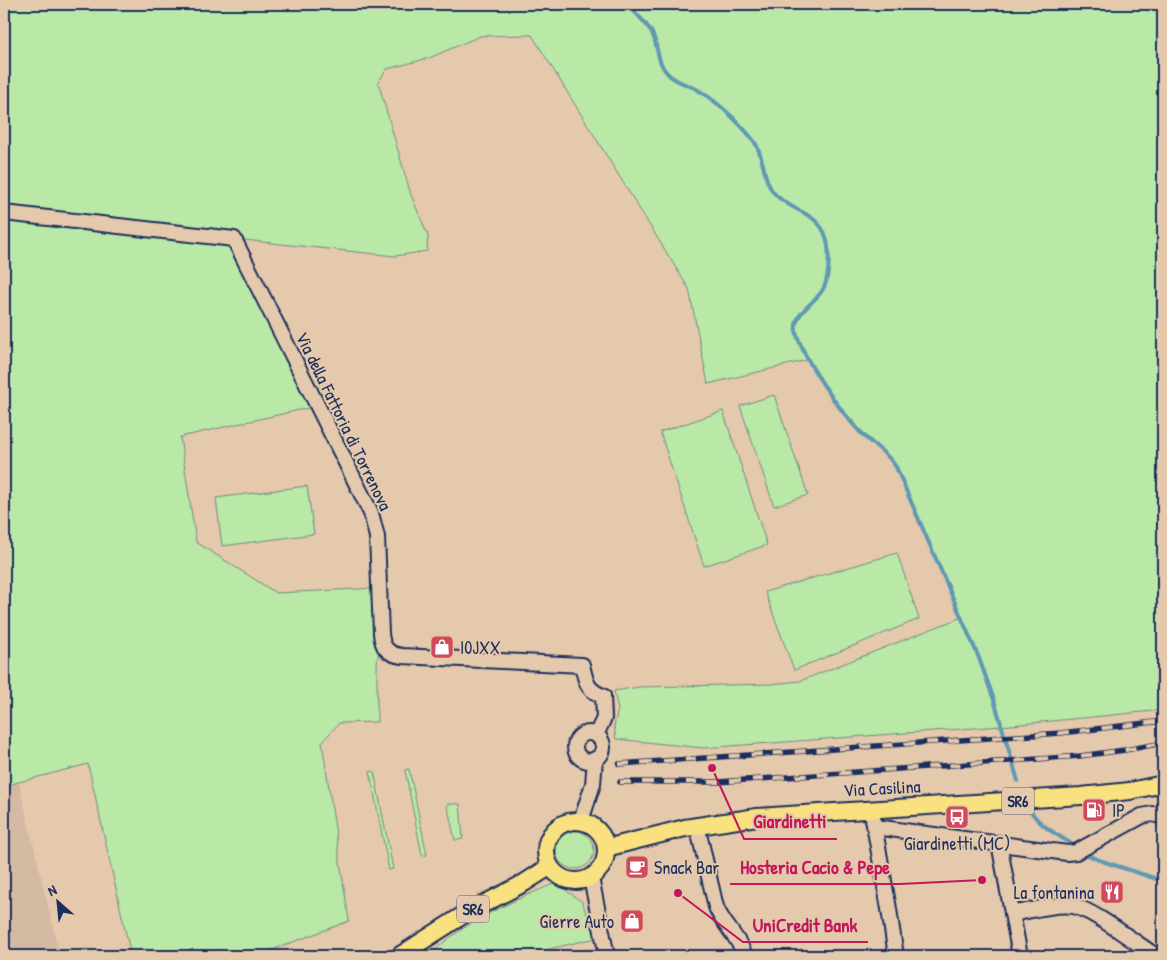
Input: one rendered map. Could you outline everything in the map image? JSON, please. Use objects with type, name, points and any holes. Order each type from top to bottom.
[{"type":"main road","name":"Via Casilina","points":[[606,848],[724,820],[781,814],[1090,795],[1130,791],[1163,784]]},
{"type":"main road","points":[[581,821],[599,831],[606,848],[603,865],[591,878],[582,881],[567,881],[558,877],[549,867],[545,851],[546,843],[552,832],[567,822],[581,821]]},
{"type":"main road","name":"SR6","points":[[399,956],[468,912],[524,883],[549,867]]},
{"type":"street","name":"Via della Fattoria di Torrenova","points":[[4,213],[234,239],[371,513],[376,537],[380,633],[385,648],[391,653],[398,655],[582,665],[589,689],[603,696],[604,718],[596,735],[602,741],[603,750],[595,760],[593,784],[581,821]]},
{"type":"street","points":[[595,760],[581,759],[575,748],[576,742],[581,735],[588,733],[596,735]]},
{"type":"street","points":[[871,809],[896,956]]},
{"type":"street","points":[[874,827],[1072,853],[1142,816],[1153,814],[1163,817]]},
{"type":"street","points":[[697,825],[716,907],[721,918],[739,941],[745,956]]},
{"type":"street","points":[[999,843],[1020,956]]},
{"type":"street","points":[[591,878],[607,956]]},
{"type":"street","points":[[1012,914],[1059,906],[1077,907],[1100,919],[1156,956]]},
{"type":"shaded area","points":[[19,783],[60,956],[4,956],[4,786]]},
{"type":"shaded area","points":[[598,946],[600,956],[544,956]]},
{"type":"green space","points":[[4,4],[1163,4],[1163,710],[1001,726],[703,748],[616,739],[614,726],[618,710],[614,691],[639,687],[771,684],[800,681],[962,617],[893,462],[847,414],[807,360],[708,384],[689,289],[532,35],[480,36],[429,58],[387,69],[378,82],[411,195],[428,236],[427,251],[395,256],[234,239],[317,406],[180,437],[196,542],[276,593],[379,588],[381,637],[377,663],[377,722],[339,723],[322,742],[349,921],[256,956],[131,956],[88,764],[4,786]]},
{"type":"green space","points":[[774,395],[808,495],[774,506],[740,406]]},
{"type":"green space","points":[[723,411],[767,545],[704,566],[660,432]]},
{"type":"green space","points":[[307,486],[314,534],[222,546],[216,498]]},
{"type":"green space","points":[[897,553],[919,619],[794,670],[765,592]]},
{"type":"green space","points":[[409,769],[427,855],[422,855],[405,770]]},
{"type":"green space","points":[[374,771],[393,869],[389,870],[370,772]]},
{"type":"green space","points":[[447,804],[460,804],[463,839],[455,840]]},
{"type":"green space","points":[[575,831],[588,837],[594,850],[588,863],[575,869],[562,863],[556,850],[562,837]]},
{"type":"green space","points":[[556,883],[582,902],[596,938],[519,956],[430,956],[455,934],[472,923],[524,896]]},
{"type":"waterway","points":[[628,4],[652,33],[661,64],[668,74],[706,95],[742,127],[758,147],[767,181],[774,193],[786,203],[814,219],[824,232],[829,254],[827,279],[822,291],[798,319],[796,331],[800,343],[823,385],[843,412],[861,433],[888,457],[896,467],[979,658],[994,700],[1018,781]]},
{"type":"waterway","points":[[1028,807],[1042,824],[1073,845]]},
{"type":"waterway","points":[[1088,855],[1163,881]]},
{"type":"railway","points":[[619,764],[1061,733],[1163,721]]},
{"type":"railway","points":[[620,782],[718,782],[1080,756],[1163,743]]},
{"type":"place","name":"I0JXX","points":[[442,647]]},
{"type":"place","name":"Giardinetti","points":[[712,768]]},
{"type":"place","name":"IP","points":[[1094,810]]},
{"type":"place","name":"Giardinetti (MC)","points":[[957,817]]},
{"type":"place","name":"Snack Bar","points":[[637,867]]},
{"type":"place","name":"Hosteria Cacio & Pepe","points":[[982,880]]},
{"type":"place","name":"La fontanina","points":[[1112,892]]},
{"type":"place","name":"UniCredit Bank","points":[[678,893]]},
{"type":"place","name":"Gierre Auto","points":[[632,921]]}]
